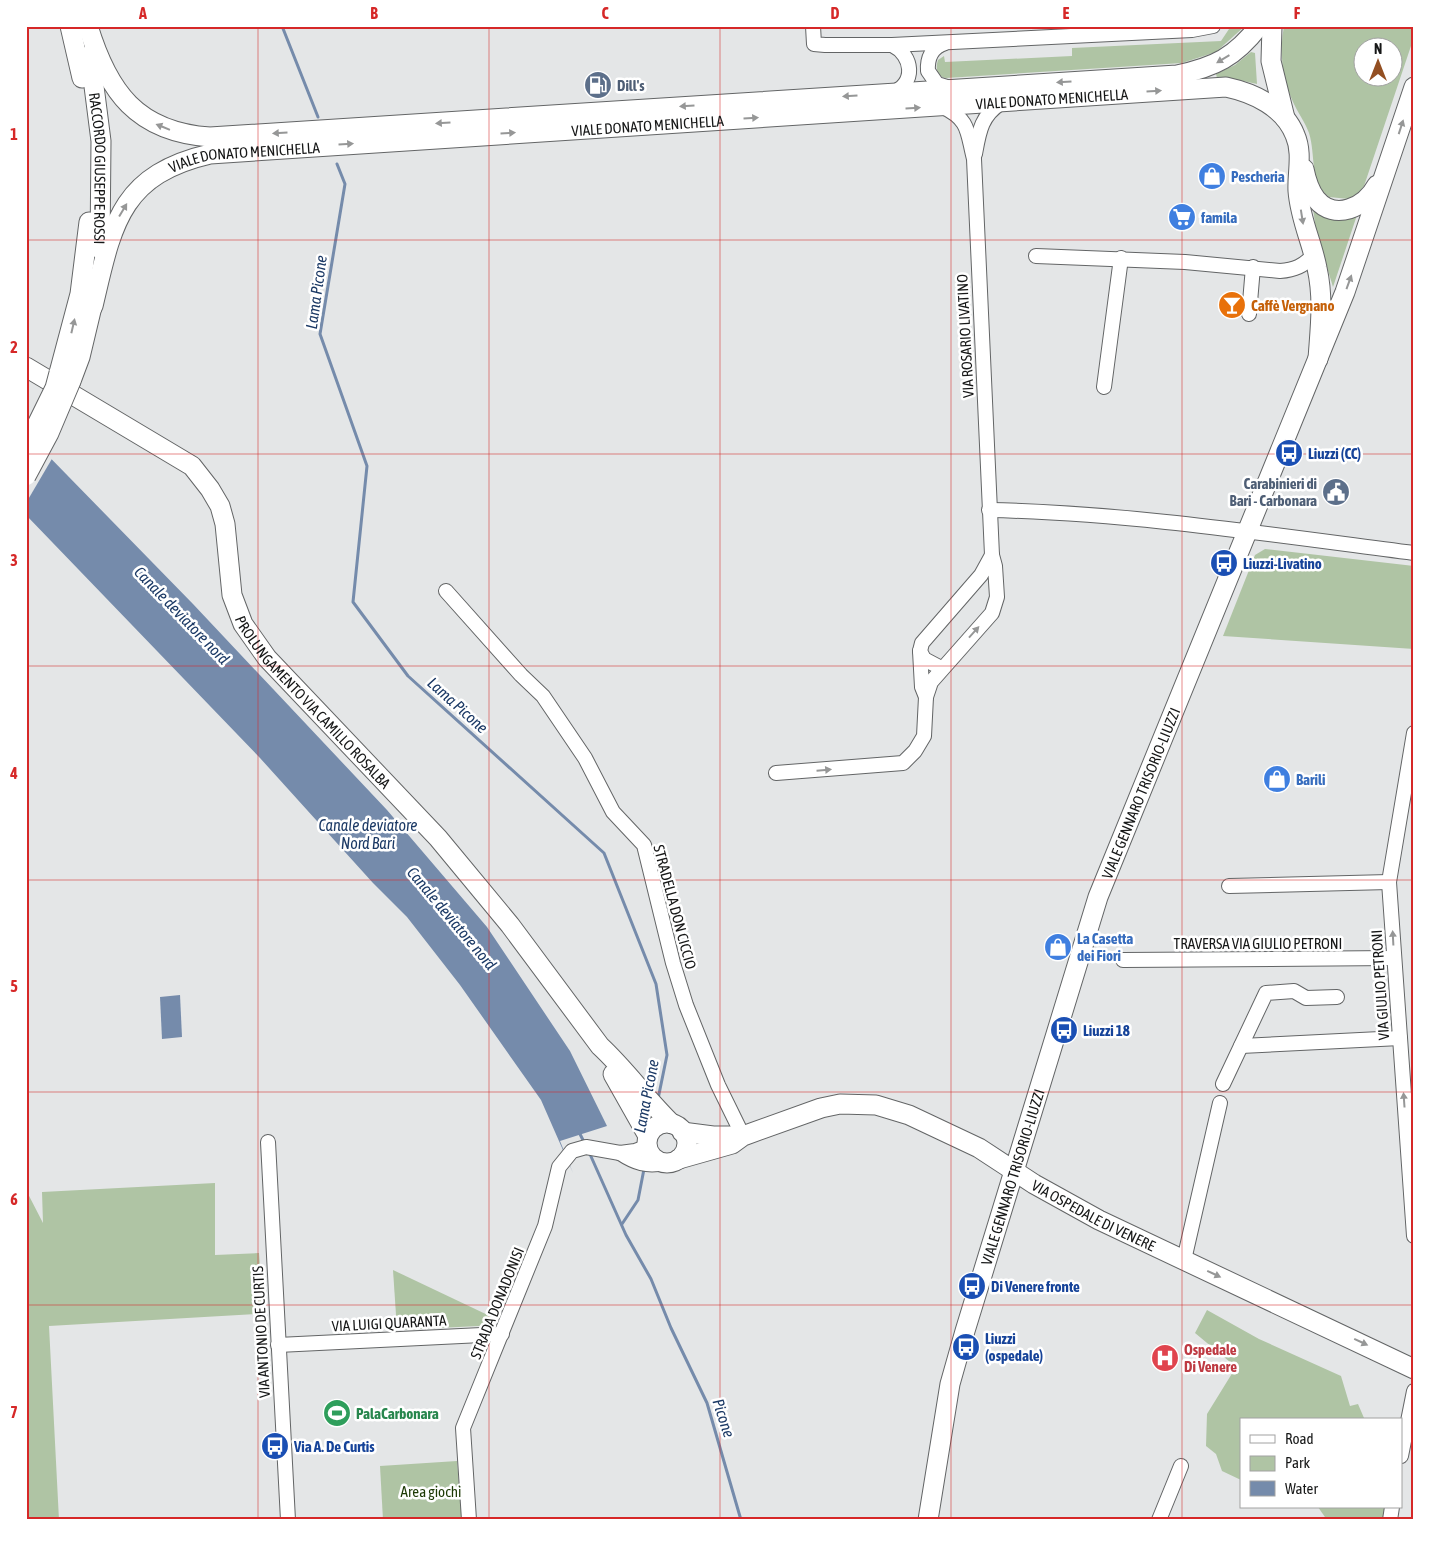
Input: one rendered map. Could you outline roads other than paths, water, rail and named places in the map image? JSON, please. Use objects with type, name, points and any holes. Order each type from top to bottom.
[{"type":"main road","points":[[26,447],[80,294],[90,218],[89,125],[84,88],[70,26]]},
{"type":"main road","name":"RACCORDO GIUSEPPE ROSSI","points":[[52,377],[80,357],[93,306],[100,254],[101,141],[86,26]]},
{"type":"main road","name":"VIALE DONATO MENICHELLA","points":[[86,26],[102,68],[127,104],[142,117],[210,145]]},
{"type":"main road","name":"VIALE DONATO MENICHELLA","points":[[93,306],[111,234],[124,206],[137,190],[154,176],[210,145],[562,122],[953,89],[1177,75],[1196,71],[1225,59],[1245,44],[1259,26]]},
{"type":"main road","name":"VIALE DONATO MENICHELLA","points":[[1272,26],[1271,61],[1285,119]]},
{"type":"main road","name":"VIALE DONATO MENICHELLA","points":[[562,122],[1001,103],[1226,87],[1253,95],[1272,106],[1285,119],[1295,135],[1299,151],[1298,191],[1303,225],[1314,255],[1322,298],[1318,359]]},
{"type":"main road","name":"VIALE GENNARO TRISORIO-LIUZZI","points":[[928,1520],[950,1384],[964,1330],[1015,1172],[1098,897],[1291,429],[1345,292],[1414,87]]},
{"type":"main road","points":[[1299,151],[1312,192],[1325,207],[1335,210],[1361,205],[1372,195],[1387,169]]},
{"type":"main road","points":[[29,471],[50,416],[52,377]]},
{"type":"main road","name":"PROLUNGAMENTO VIA CAMILLO ROSALBA","points":[[52,377],[192,466],[210,489],[220,506],[225,524],[232,595],[243,624],[266,658],[438,838],[510,925],[600,1046],[677,1128]]},
{"type":"main road","name":"PROLUNGAMENTO VIA CAMILLO ROSALBA","points":[[600,1046],[608,1066],[647,1139]]},
{"type":"main road","name":"VIA OSPEDALE DI VENERE","points":[[672,1161],[732,1144],[743,1136],[821,1108],[840,1104],[876,1105],[909,1114],[970,1144],[1099,1220],[1414,1369]]},
{"type":"main road","points":[[658,1126],[677,1128],[686,1146],[672,1161],[652,1157],[647,1139],[658,1126]]},
{"type":"main road","name":"VIA OSPEDALE DI VENERE","points":[[677,1128],[713,1136],[743,1136]]},
{"type":"street","points":[[813,26],[814,44],[892,45],[950,42],[999,33],[1173,28],[1192,30],[1213,26]]},
{"type":"street","points":[[950,42],[935,48],[928,63],[932,78],[945,88],[953,89]]},
{"type":"street","points":[[889,94],[903,86],[910,70],[905,54],[892,45]]},
{"type":"street","points":[[974,159],[982,121],[990,110],[1001,103]]},
{"type":"street","points":[[942,106],[957,114],[963,122],[974,159]]},
{"type":"street","name":"VIA ROSARIO LIVATINO","points":[[776,774],[902,763],[915,751],[924,736],[926,697],[931,682],[941,668],[992,613],[997,597],[989,510],[974,159]]},
{"type":"street","points":[[1036,256],[1121,258],[1254,268],[1280,272],[1304,265],[1314,255]]},
{"type":"street","points":[[1104,387],[1121,258]]},
{"type":"street","points":[[1249,314],[1254,268]]},
{"type":"street","points":[[1291,270],[1302,273],[1320,284]]},
{"type":"street","points":[[989,510],[1046,512],[1248,531],[1414,553]]},
{"type":"street","points":[[926,697],[922,686],[920,651],[922,643],[982,575],[992,555]]},
{"type":"street","name":"STRADELLA DON CICCIO","points":[[446,590],[521,675],[543,696],[585,758],[613,812],[644,846],[673,963],[686,1005],[715,1077],[743,1136]]},
{"type":"street","points":[[920,651],[924,659],[941,668]]},
{"type":"street","name":"VIA GIULIO PETRONI","points":[[1414,732],[1389,882],[1414,1236]]},
{"type":"street","points":[[1229,886],[1389,882]]},
{"type":"street","name":"TRAVERSA VIA GIULIO PETRONI","points":[[1123,960],[1394,958]]},
{"type":"street","points":[[1223,1084],[1266,993],[1294,991],[1306,998],[1337,996]]},
{"type":"street","points":[[1241,1046],[1400,1038]]},
{"type":"street","points":[[1184,1260],[1220,1103]]},
{"type":"street","name":"STRADA DONADONISI","points":[[469,1520],[463,1428],[545,1226],[556,1174],[563,1161],[572,1151],[586,1147],[620,1153],[636,1151],[643,1148],[647,1139]]},
{"type":"street","name":"VIA ANTONIO DE CURTIS","points":[[268,1142],[288,1520]]},
{"type":"street","name":"STRADA DONADONISI","points":[[620,1153],[631,1160],[645,1165],[672,1161]]},
{"type":"street","name":"VIA LUIGI QUARANTA","points":[[278,1345],[502,1334]]},
{"type":"street","points":[[1402,1451],[1414,1391]]},
{"type":"street","points":[[1159,1520],[1181,1466]]},
{"type":"water","name":"Canale deviatore Nord Bari","points":[[26,433],[193,604],[387,810],[487,927],[570,1051],[607,1126],[560,1141],[573,1173],[541,1100],[460,985],[407,917],[373,883],[260,758],[26,515]]},
{"type":"water","points":[[180,995],[182,1037],[162,1039],[160,997]]},
{"type":"waterway","name":"Lama Picone","points":[[282,26],[318,117]]},
{"type":"waterway","name":"Lama Picone","points":[[337,164],[345,184],[320,334],[367,466],[353,602],[408,676],[604,853],[656,984],[667,1055],[658,1099]]},
{"type":"waterway","name":"Canale deviatore nord","points":[[579,1132],[585,1144]]},
{"type":"waterway","name":"Picone","points":[[589,1152],[626,1235],[651,1279],[671,1328],[707,1403],[741,1520]]},
{"type":"waterway","name":"Lama Picone","points":[[622,1224],[638,1200],[644,1169]]},
{"type":"place","name":"Dill's","points":[[598,85]]},
{"type":"place","name":"Pescheria","points":[[1212,176]]},
{"type":"place","name":"famila","points":[[1182,217]]},
{"type":"place","name":"Caffè Vergnano","points":[[1232,305]]},
{"type":"place","name":"Liuzzi (CC)","points":[[1289,453]]},
{"type":"place","name":"Carabinieri di Bari - Carbonara","points":[[1336,492]]},
{"type":"place","name":"Liuzzi-Livatino","points":[[1224,563]]},
{"type":"place","name":"Barili","points":[[1277,779]]},
{"type":"place","name":"La Casetta dei Fiori","points":[[1058,947]]},
{"type":"place","name":"Liuzzi 18","points":[[1064,1030]]},
{"type":"place","name":"Di Venere fronte","points":[[972,1286]]},
{"type":"place","name":"Liuzzi (ospedale)","points":[[966,1347]]},
{"type":"place","name":"Ospedale Di Venere","points":[[1165,1358]]},
{"type":"place","name":"PalaCarbonara","points":[[337,1413]]},
{"type":"place","name":"Via A. De Curtis","points":[[275,1446]]},
{"type":"park label","name":"Area giochi","points":[[431,1491]]}]
